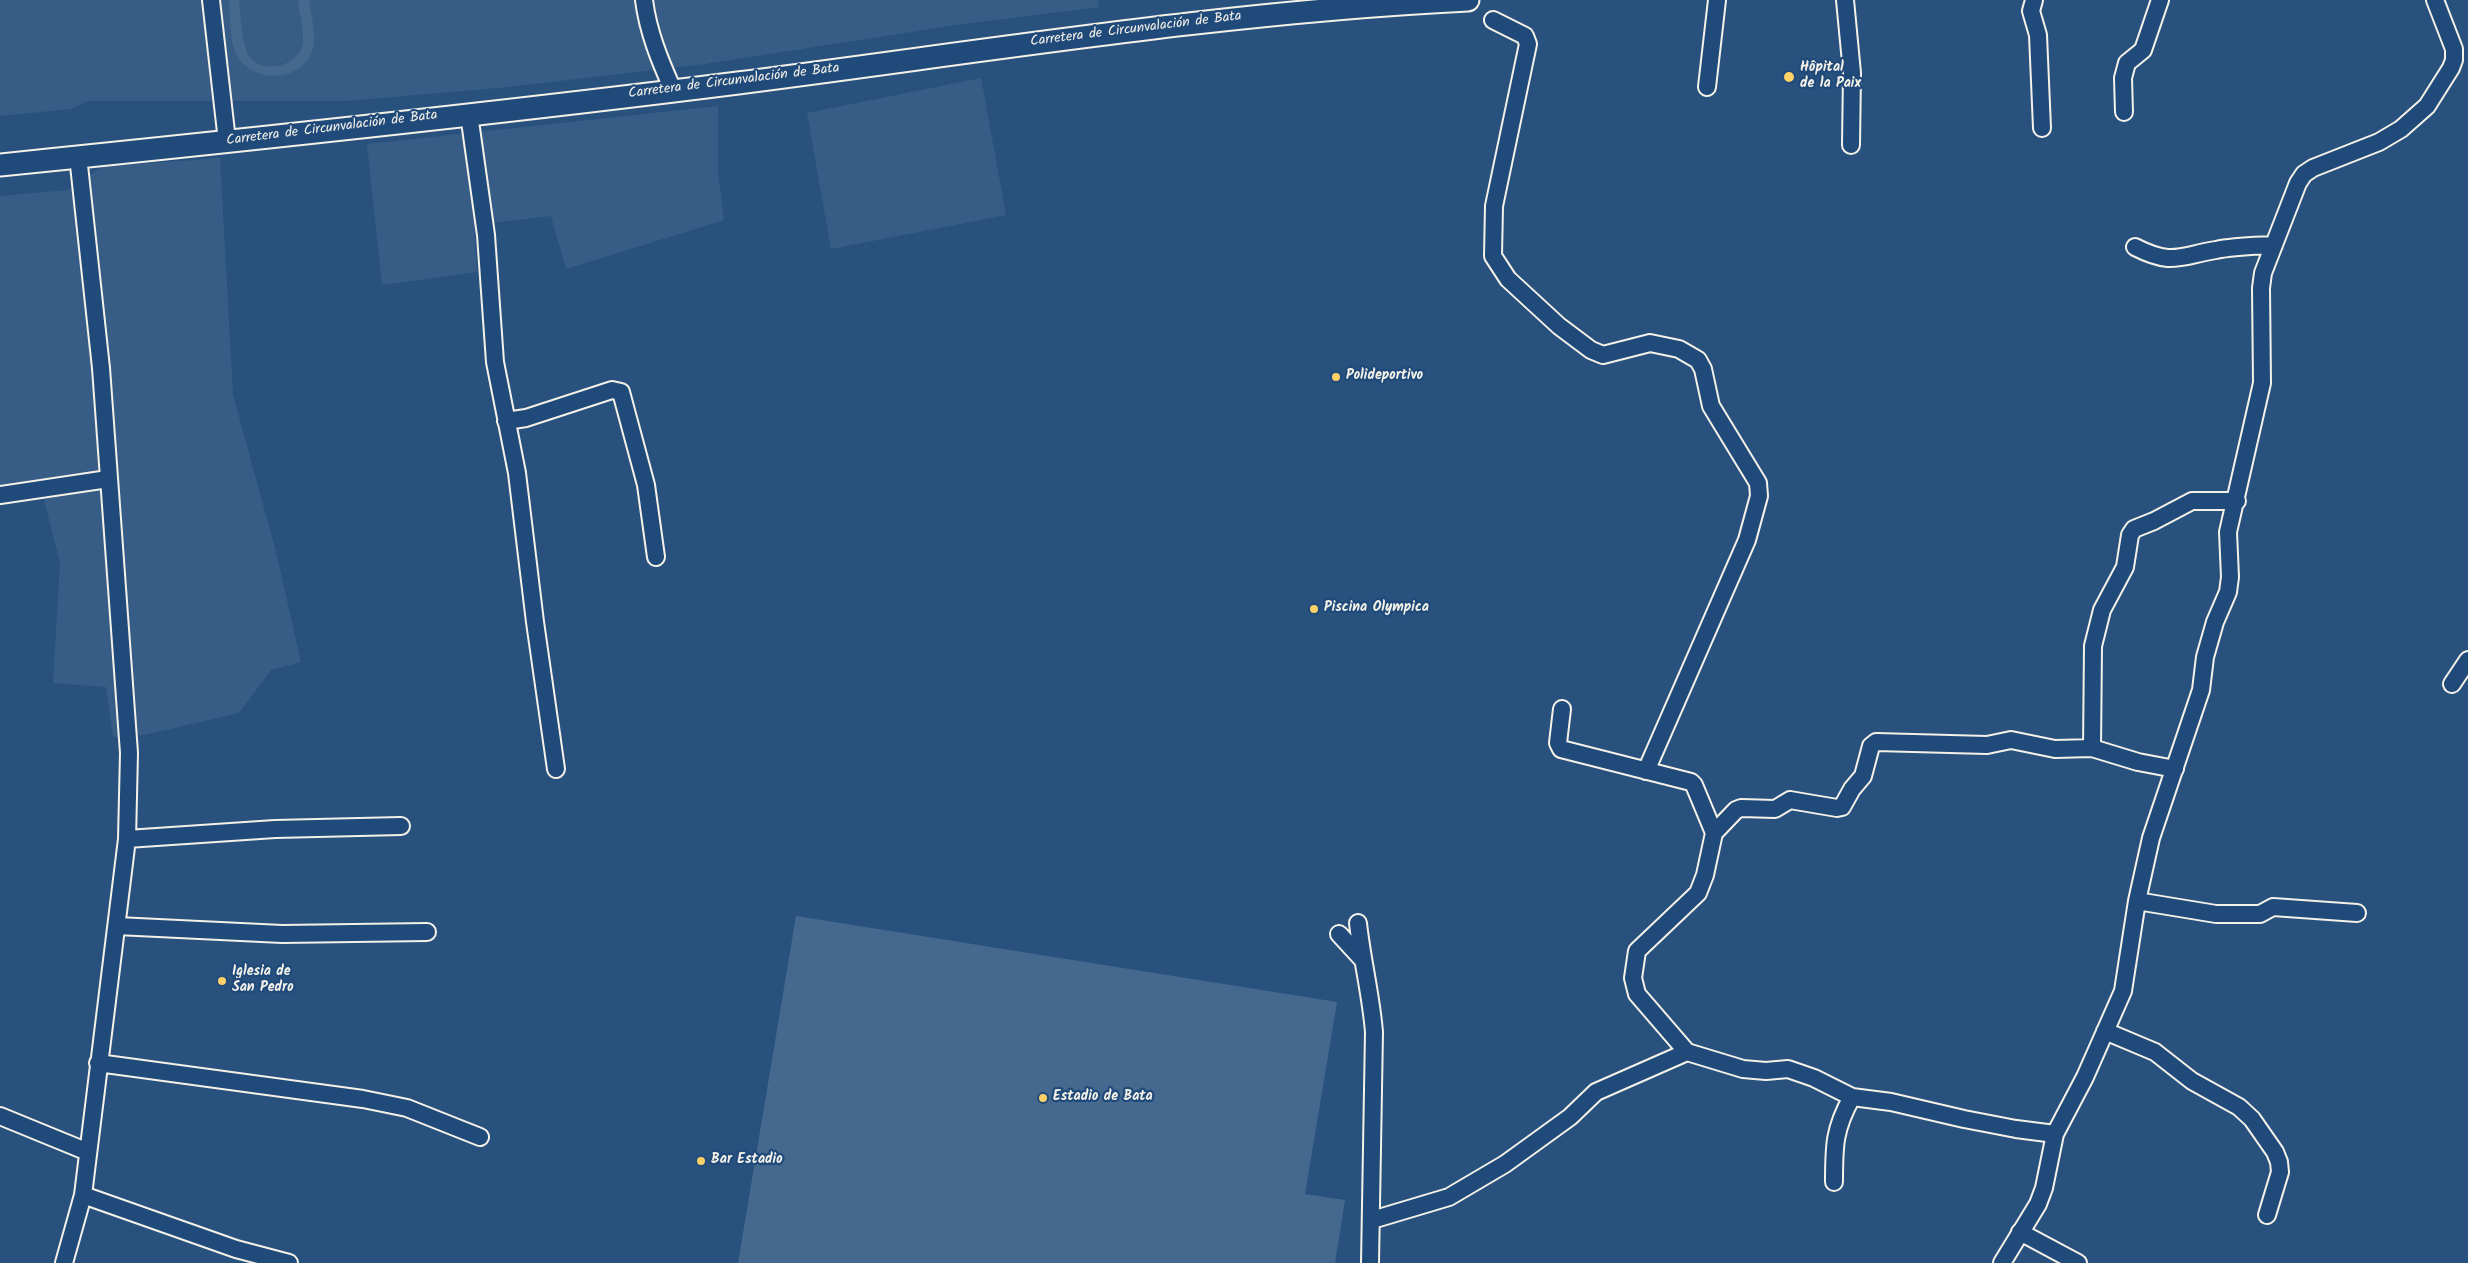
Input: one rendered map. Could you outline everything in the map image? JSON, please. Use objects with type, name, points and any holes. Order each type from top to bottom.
[{"type":"main road","name":"Carretera de Circunvalación de Bata","points":[[0,165],[674,90],[1087,35],[1366,3],[1468,0]]},
{"type":"street","points":[[211,0],[227,141]]},
{"type":"street","points":[[644,0],[646,18],[654,42],[674,90]]},
{"type":"street","points":[[1707,87],[1717,0]]},
{"type":"street","points":[[1846,0],[1852,73],[1851,145]]},
{"type":"street","points":[[2034,0],[2031,11],[2038,35],[2042,128]]},
{"type":"street","points":[[2124,112],[2123,78],[2127,63],[2143,50],[2160,0]]},
{"type":"street","points":[[2002,1263],[2041,1197],[2055,1134],[2085,1077],[2123,991],[2151,838],[2200,690],[2205,657],[2213,628],[2228,592],[2230,577],[2228,532],[2237,501],[2260,391],[2261,280],[2298,183],[2304,174],[2313,168],[2380,142],[2401,129],[2427,106],[2451,68],[2454,60],[2454,49],[2435,0]]},
{"type":"street","points":[[1493,20],[1524,36],[1528,44],[1494,206],[1493,256],[1508,278],[1559,326],[1591,350],[1603,356],[1656,344],[1679,349],[1698,360],[1703,368],[1710,406],[1758,482],[1759,496],[1747,540],[1646,771]]},
{"type":"street","points":[[469,114],[486,235],[495,362],[517,473],[535,622],[556,769]]},
{"type":"street","points":[[64,1263],[83,1195],[98,1063],[128,839],[129,753],[101,368],[78,156]]},
{"type":"street","points":[[2134,247],[2152,256],[2183,258],[2214,250],[2274,245]]},
{"type":"street","points":[[506,421],[526,418],[612,390],[621,392],[646,485],[656,557]]},
{"type":"street","points":[[0,495],[108,479]]},
{"type":"street","points":[[2092,748],[2093,646],[2102,610],[2125,567],[2130,534],[2134,529],[2192,501],[2237,501]]},
{"type":"street","points":[[2452,684],[2468,660]]},
{"type":"street","points":[[1562,709],[1558,743],[1561,750],[1686,780],[1694,785],[1714,833]]},
{"type":"street","points":[[2055,1134],[1964,1120],[1891,1102],[1852,1097],[1814,1078],[1788,1070],[1743,1069],[1686,1052],[1637,994],[1632,978],[1633,964],[1637,951],[1698,893],[1714,833],[1727,818],[1741,808],[1774,810],[1790,800],[1837,808],[1842,807],[1852,789],[1863,776],[1871,746],[1876,742],[1987,745],[2011,740],[2055,749],[2092,748],[2138,762],[2175,769]]},
{"type":"street","points":[[128,839],[275,829],[401,826]]},
{"type":"street","points":[[2138,901],[2216,914],[2260,914],[2273,907],[2280,906],[2357,913]]},
{"type":"street","points":[[1358,923],[1362,959],[1371,1000],[1374,1032],[1370,1263]]},
{"type":"street","points":[[117,926],[282,934],[427,932]]},
{"type":"street","points":[[1339,934],[1362,959]]},
{"type":"street","points":[[2105,1031],[2155,1052],[2192,1080],[2240,1107],[2252,1119],[2275,1152],[2279,1162],[2280,1172],[2267,1215]]},
{"type":"street","points":[[1372,1220],[1449,1197],[1505,1164],[1570,1117],[1596,1092],[1686,1052]]},
{"type":"street","points":[[98,1063],[363,1099],[406,1108],[480,1137]]},
{"type":"street","points":[[1834,1182],[1834,1148],[1838,1127],[1852,1097]]},
{"type":"street","points":[[0,1116],[88,1152]]},
{"type":"street","points":[[83,1195],[236,1249],[289,1263]]},
{"type":"street","points":[[2020,1232],[2078,1263]]},
{"type":"shaded area","points":[[0,0],[1098,0],[1099,7],[956,25],[705,64],[508,87],[346,101],[88,101],[71,109],[0,116]]},
{"type":"shaded area","points":[[229,0],[239,0],[243,38],[251,59],[258,64],[276,66],[286,64],[300,51],[303,37],[298,0],[309,0],[314,42],[310,55],[303,65],[292,72],[280,75],[267,75],[255,72],[244,65],[234,49]]},
{"type":"shaded area","points":[[981,78],[1006,215],[831,249],[807,113]]},
{"type":"shaded area","points":[[718,106],[718,172],[724,220],[566,269],[551,216],[474,225],[477,272],[382,285],[367,144]]},
{"type":"shaded area","points":[[220,158],[233,395],[276,552],[301,662],[271,670],[239,713],[144,735],[113,737],[106,687],[53,683],[60,562],[39,481],[0,485],[0,196],[68,190],[102,167]]},
{"type":"shaded area","name":"Estadio de Bata","points":[[796,916],[1337,1002],[1305,1194],[1345,1200],[1335,1263],[738,1263]]},
{"type":"place","name":"Hôpital de la Paix","points":[[1789,77]]},
{"type":"place","name":"Polideportivo","points":[[1336,377]]},
{"type":"place","name":"Piscina Olympica","points":[[1314,609]]},
{"type":"place","name":"Iglesia de San Pedro","points":[[222,981]]},
{"type":"place","name":"Estadio de Bata","points":[[1043,1098]]},
{"type":"place","name":"Bar Estadio","points":[[701,1161]]}]
